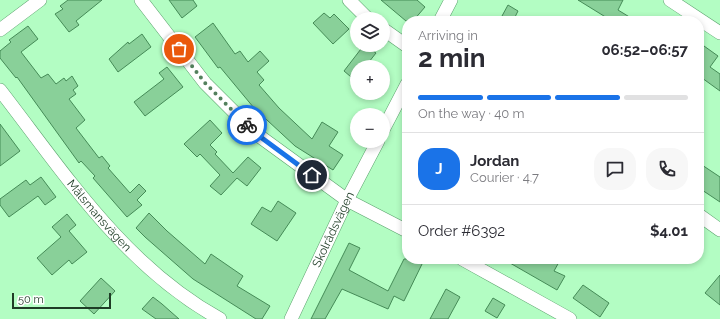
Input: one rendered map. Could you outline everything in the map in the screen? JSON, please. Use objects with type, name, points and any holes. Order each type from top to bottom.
[{"type":"street","points":[[0,30],[40,0]]},
{"type":"street","points":[[141,0],[205,83],[255,133],[347,200],[402,228]]},
{"type":"street","points":[[349,0],[361,12]]},
{"type":"street","points":[[443,16],[451,0]]},
{"type":"street","points":[[670,0],[694,16]]},
{"type":"street","points":[[704,22],[720,33]]},
{"type":"street","points":[[390,34],[402,42]]},
{"type":"street","name":"Målsmansvägen","points":[[0,90],[69,183],[126,246],[164,281],[220,319]]},
{"type":"street","points":[[390,117],[402,94]]},
{"type":"street","name":"Skolrådsvägen","points":[[291,319],[347,200],[374,148]]},
{"type":"street","points":[[704,219],[720,230]]},
{"type":"street","points":[[471,264],[570,319]]},
{"type":"building","points":[[68,0],[102,0],[76,21],[79,25],[69,32],[55,14],[63,9],[60,6]]},
{"type":"building","points":[[169,0],[193,0],[197,6],[182,18]]},
{"type":"building","points":[[381,0],[417,0],[425,7],[417,16],[402,16],[402,18]]},
{"type":"building","points":[[578,0],[623,0],[618,10],[628,16],[604,16]]},
{"type":"building","points":[[508,5],[518,11],[516,16],[502,16]]},
{"type":"building","points":[[324,13],[330,18],[334,14],[349,29],[333,44],[313,23]]},
{"type":"building","points":[[213,23],[235,54],[240,51],[248,62],[260,51],[269,61],[257,72],[264,80],[259,85],[279,108],[312,139],[322,122],[338,132],[329,146],[343,155],[333,170],[295,146],[254,108],[220,67],[218,68],[195,37]]},
{"type":"building","points":[[28,26],[38,39],[21,52],[41,78],[48,74],[56,84],[64,78],[66,81],[72,76],[78,86],[73,90],[76,94],[69,99],[85,120],[76,128],[99,158],[102,156],[110,166],[108,168],[130,193],[139,184],[146,191],[137,200],[142,205],[127,217],[93,178],[95,176],[81,161],[79,163],[17,77],[16,78],[0,58],[0,51],[11,42],[9,40]]},
{"type":"building","points":[[142,34],[151,47],[118,72],[109,59],[128,42],[129,44]]},
{"type":"building","points":[[704,46],[718,56],[710,67],[720,74],[720,91],[704,79]]},
{"type":"building","points":[[359,52],[376,53],[370,60],[352,60]]},
{"type":"building","points":[[350,63],[350,76],[344,71]]},
{"type":"building","points":[[167,67],[183,87],[145,116],[134,102],[164,79],[159,73]]},
{"type":"building","points":[[210,120],[222,133],[210,145],[217,152],[215,154],[233,173],[248,157],[261,168],[247,186],[237,178],[221,195],[210,186],[220,175],[200,154],[197,157],[184,144]]},
{"type":"building","points":[[0,124],[20,151],[0,166]]},
{"type":"building","points":[[704,166],[720,177],[720,202],[704,191]]},
{"type":"building","points":[[41,177],[56,197],[45,205],[38,196],[9,217],[0,205],[0,199],[26,180],[30,185]]},
{"type":"building","points":[[278,201],[296,213],[277,241],[251,224],[262,207],[271,212]]},
{"type":"building","points":[[149,213],[205,264],[211,254],[243,276],[237,286],[270,306],[262,319],[256,319],[193,279],[145,237],[136,228]]},
{"type":"building","points":[[67,214],[76,225],[69,231],[87,252],[72,264],[69,260],[52,275],[37,258],[61,237],[52,227]]},
{"type":"building","points":[[349,243],[360,248],[349,270],[388,291],[402,263],[422,264],[404,301],[394,296],[388,309],[342,289],[325,319],[311,319]]},
{"type":"building","points":[[512,264],[558,264],[554,271],[565,276],[557,290]]},
{"type":"building","points":[[720,275],[720,305],[705,293]]},
{"type":"building","points":[[101,278],[115,291],[94,314],[80,301]]},
{"type":"building","points":[[583,285],[609,303],[600,317],[573,298]]},
{"type":"building","points":[[446,289],[460,297],[448,319],[430,319]]},
{"type":"building","points":[[153,297],[179,319],[156,319],[142,309]]},
{"type":"building","points":[[493,298],[505,305],[497,318],[485,311]]},
{"type":"way so far","points":[[179,49],[205,83],[247,125]]},
{"type":"route","points":[[247,125],[255,133],[312,175]]}]
